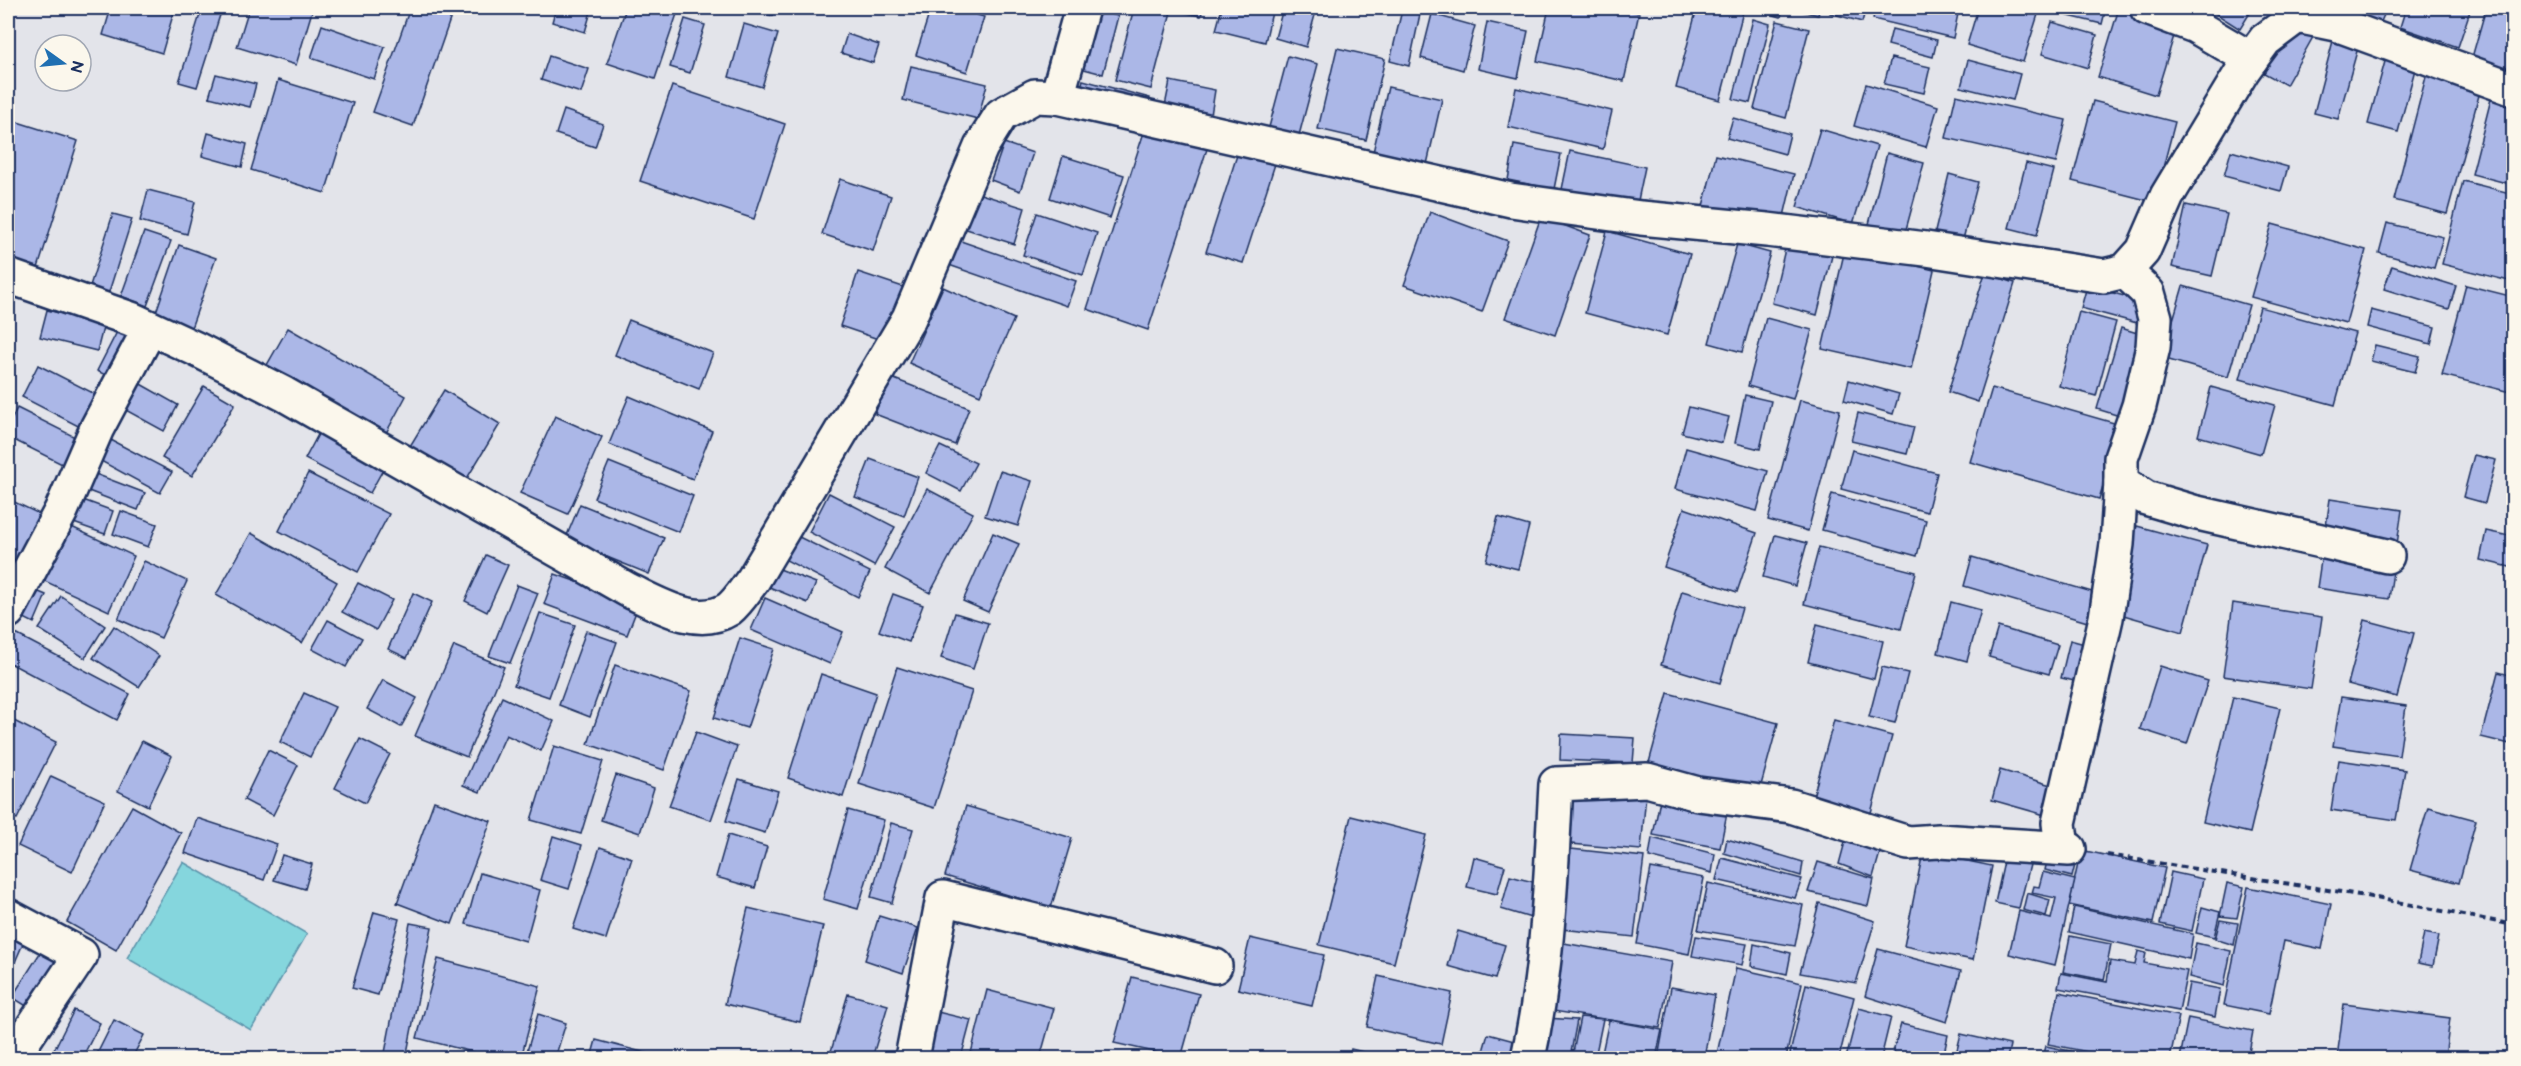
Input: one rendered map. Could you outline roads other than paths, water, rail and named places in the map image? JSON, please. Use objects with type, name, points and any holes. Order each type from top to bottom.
[{"type":"street","points":[[1057,97],[1082,8]]},
{"type":"street","points":[[2147,8],[2195,26],[2251,59]]},
{"type":"street","points":[[8,276],[150,328],[284,394],[628,590],[679,613],[710,618],[730,608],[753,580],[909,318],[981,147],[1000,115],[1035,96],[1057,97],[1511,200],[1641,218],[1767,230],[1914,248],[2104,276],[2125,271],[2143,251],[2167,196],[2251,59],[2265,40],[2297,16],[2336,24],[2514,89]]},
{"type":"street","points":[[1528,1059],[1541,993],[1549,910],[1556,784],[1647,780],[1698,794],[1791,806],[1908,843],[1939,841],[2066,848],[2059,823],[2106,618],[2117,543],[2121,458],[2139,406],[2153,347],[2155,318],[2148,293],[2125,271]]},
{"type":"street","points":[[8,611],[150,328]]},
{"type":"street","points":[[2121,482],[2146,498],[2193,512],[2387,556]]},
{"type":"street","points":[[912,1059],[943,898],[1215,966]]},
{"type":"street","points":[[8,916],[81,955],[12,1059]]},
{"type":"water","points":[[183,862],[307,934],[251,1030],[127,958]]}]
